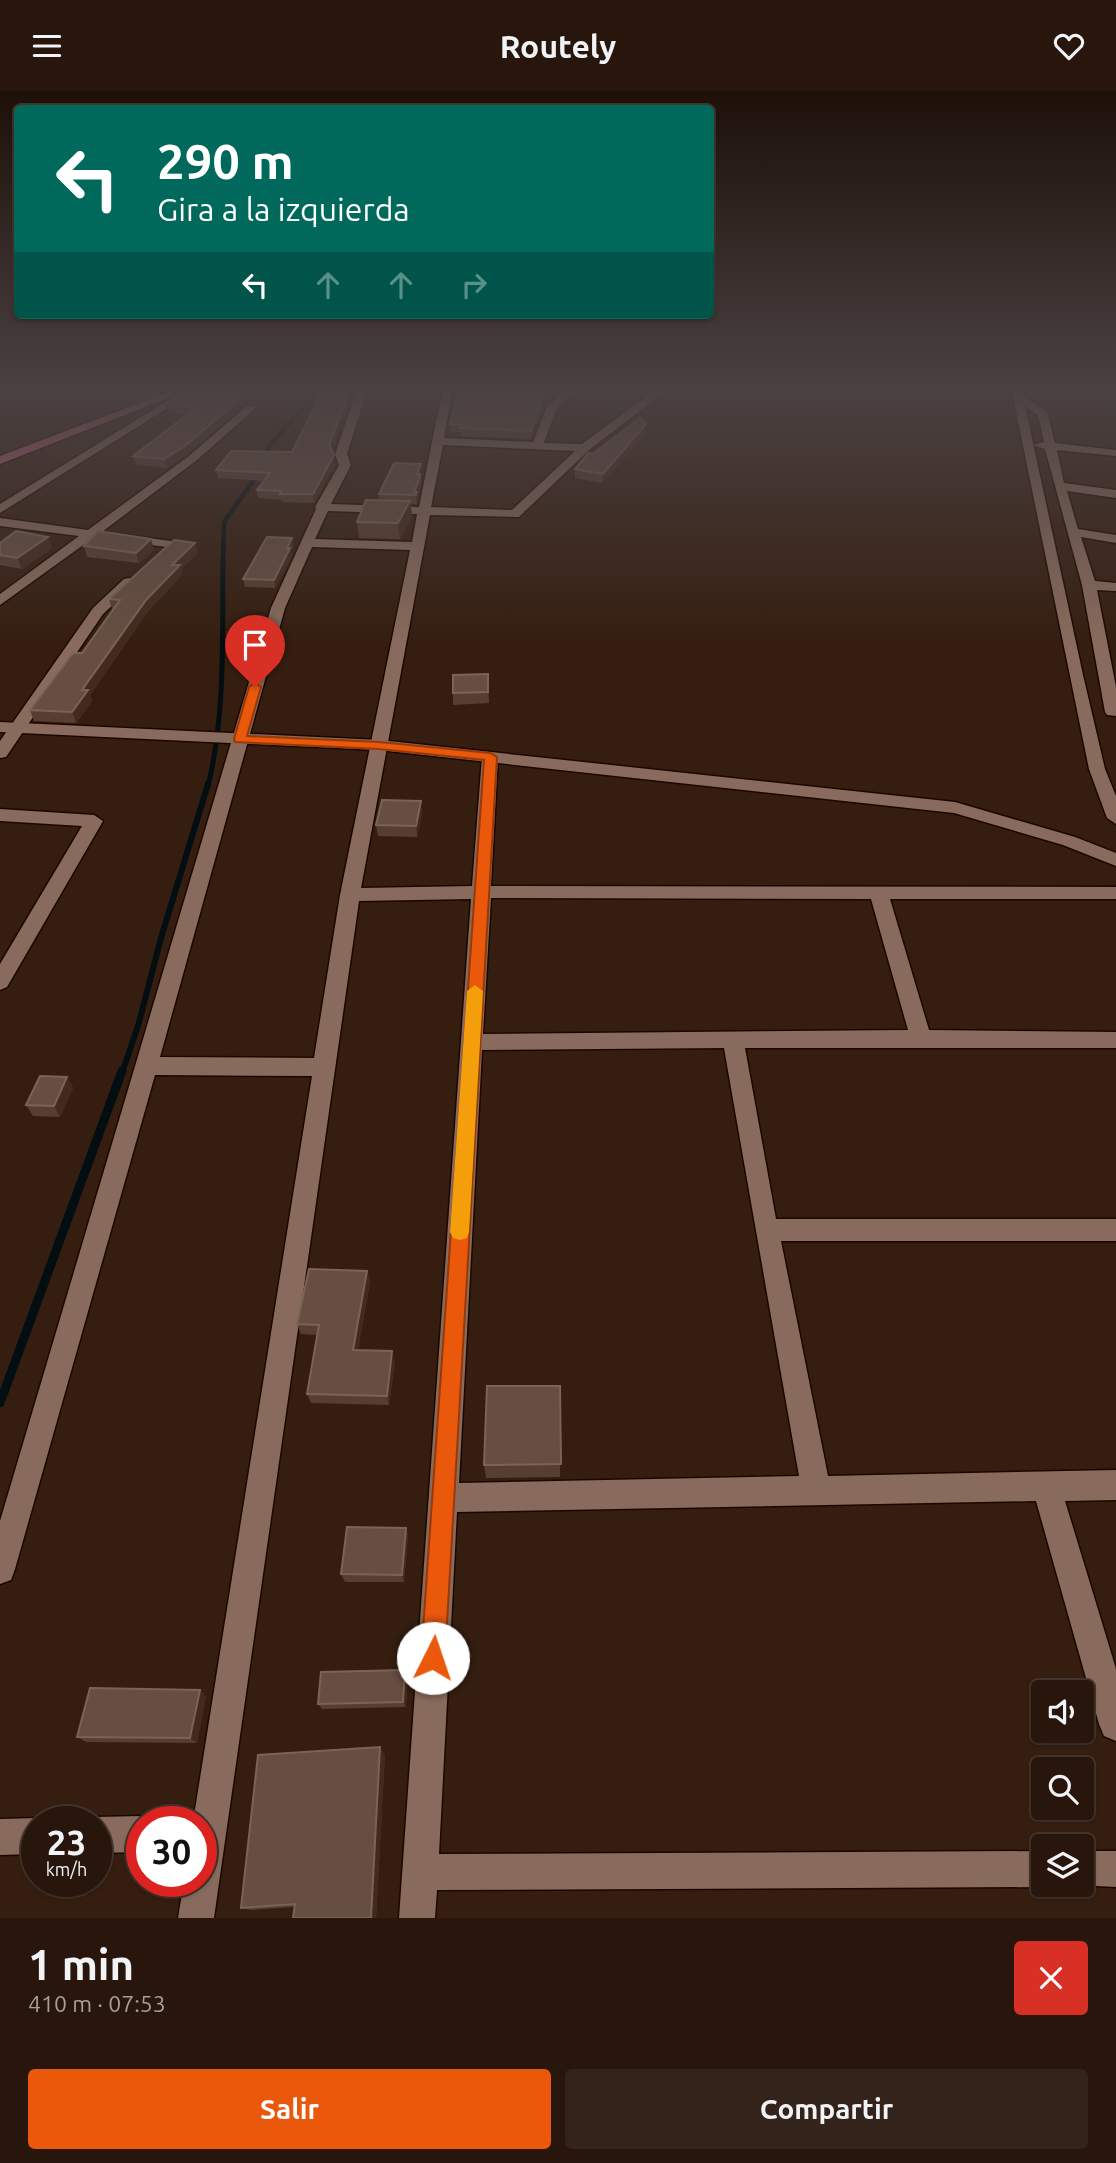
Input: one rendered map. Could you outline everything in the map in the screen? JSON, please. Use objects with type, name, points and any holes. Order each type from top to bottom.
[{"type":"street","points":[[0,509],[59,472]]},
{"type":"street","points":[[0,601],[174,472]]},
{"type":"street","points":[[0,1569],[146,1066],[223,738],[278,608],[309,543],[321,507],[341,472]]},
{"type":"street","points":[[209,1806],[350,895],[432,472]]},
{"type":"street","points":[[321,507],[515,514],[559,472]]},
{"type":"street","points":[[1034,472],[1097,769],[1116,818]]},
{"type":"street","points":[[1056,472],[1089,585],[1113,712]]},
{"type":"street","points":[[1059,486],[1116,494]]},
{"type":"street","points":[[0,522],[171,545],[98,611],[0,753]]},
{"type":"street","points":[[1074,532],[1116,538]]},
{"type":"street","points":[[309,543],[418,546]]},
{"type":"street","points":[[1089,585],[1116,587]]},
{"type":"street","points":[[0,727],[379,745],[954,808],[1058,837],[1116,860]]},
{"type":"street","points":[[416,1918],[490,757]]},
{"type":"street","points":[[0,815],[94,821],[0,982]]},
{"type":"street","points":[[350,895],[481,892],[1116,893]]},
{"type":"street","points":[[879,892],[921,1038]]},
{"type":"street","points":[[472,1042],[921,1038],[1116,1040]]},
{"type":"street","points":[[733,1040],[816,1491]]},
{"type":"street","points":[[146,1066],[324,1067]]},
{"type":"street","points":[[766,1230],[1116,1230]]},
{"type":"street","points":[[1046,1485],[1116,1724]]},
{"type":"street","points":[[443,1498],[1116,1485]]},
{"type":"street","points":[[0,1837],[21,1836]]},
{"type":"street","points":[[1094,1869],[1116,1869]]},
{"type":"street","points":[[419,1872],[1031,1870]]},
{"type":"street","points":[[196,1918],[198,1897]]},
{"type":"building","points":[[257,472],[325,472],[313,494],[280,494],[281,491],[257,490],[270,473]]},
{"type":"building","points":[[390,472],[420,474],[414,492],[417,492],[416,495],[379,494]]},
{"type":"building","points":[[366,500],[410,501],[398,523],[357,522]]},
{"type":"building","points":[[16,531],[48,537],[17,558],[0,555],[0,543]]},
{"type":"building","points":[[98,531],[151,539],[136,553],[84,546]]},
{"type":"building","points":[[267,537],[292,538],[287,548],[290,548],[274,580],[243,579]]},
{"type":"building","points":[[174,540],[195,543],[172,565],[180,565],[146,600],[82,690],[88,690],[72,712],[30,710],[73,653],[82,653],[120,600],[109,599]]},
{"type":"building","points":[[488,674],[488,692],[453,693],[453,675]]},
{"type":"building","points":[[382,800],[421,801],[416,826],[376,825]]},
{"type":"building","points":[[40,1076],[67,1077],[54,1106],[26,1105]]},
{"type":"building","points":[[309,1269],[367,1271],[353,1350],[392,1351],[387,1396],[307,1394],[319,1325],[297,1324]]},
{"type":"building","points":[[487,1386],[560,1386],[561,1464],[484,1465]]},
{"type":"building","points":[[347,1527],[406,1528],[402,1575],[341,1574]]},
{"type":"building","points":[[405,1670],[403,1702],[318,1704],[321,1672]]},
{"type":"building","points":[[90,1688],[200,1690],[190,1738],[77,1737]]},
{"type":"building","points":[[380,1747],[371,1918],[293,1918],[295,1904],[241,1908],[258,1755]]},
{"type":"waterway","points":[[223,562],[224,522],[258,474]]},
{"type":"waterway","points":[[208,786],[220,702],[223,562]]},
{"type":"waterway","points":[[122,1073],[208,784]]},
{"type":"waterway","points":[[0,1403],[122,1071]]},
{"type":"slow traffic","points":[[460,1232],[475,991]]},
{"type":"route","points":[[255,687],[240,739],[379,745],[490,757],[433,1658]]}]
